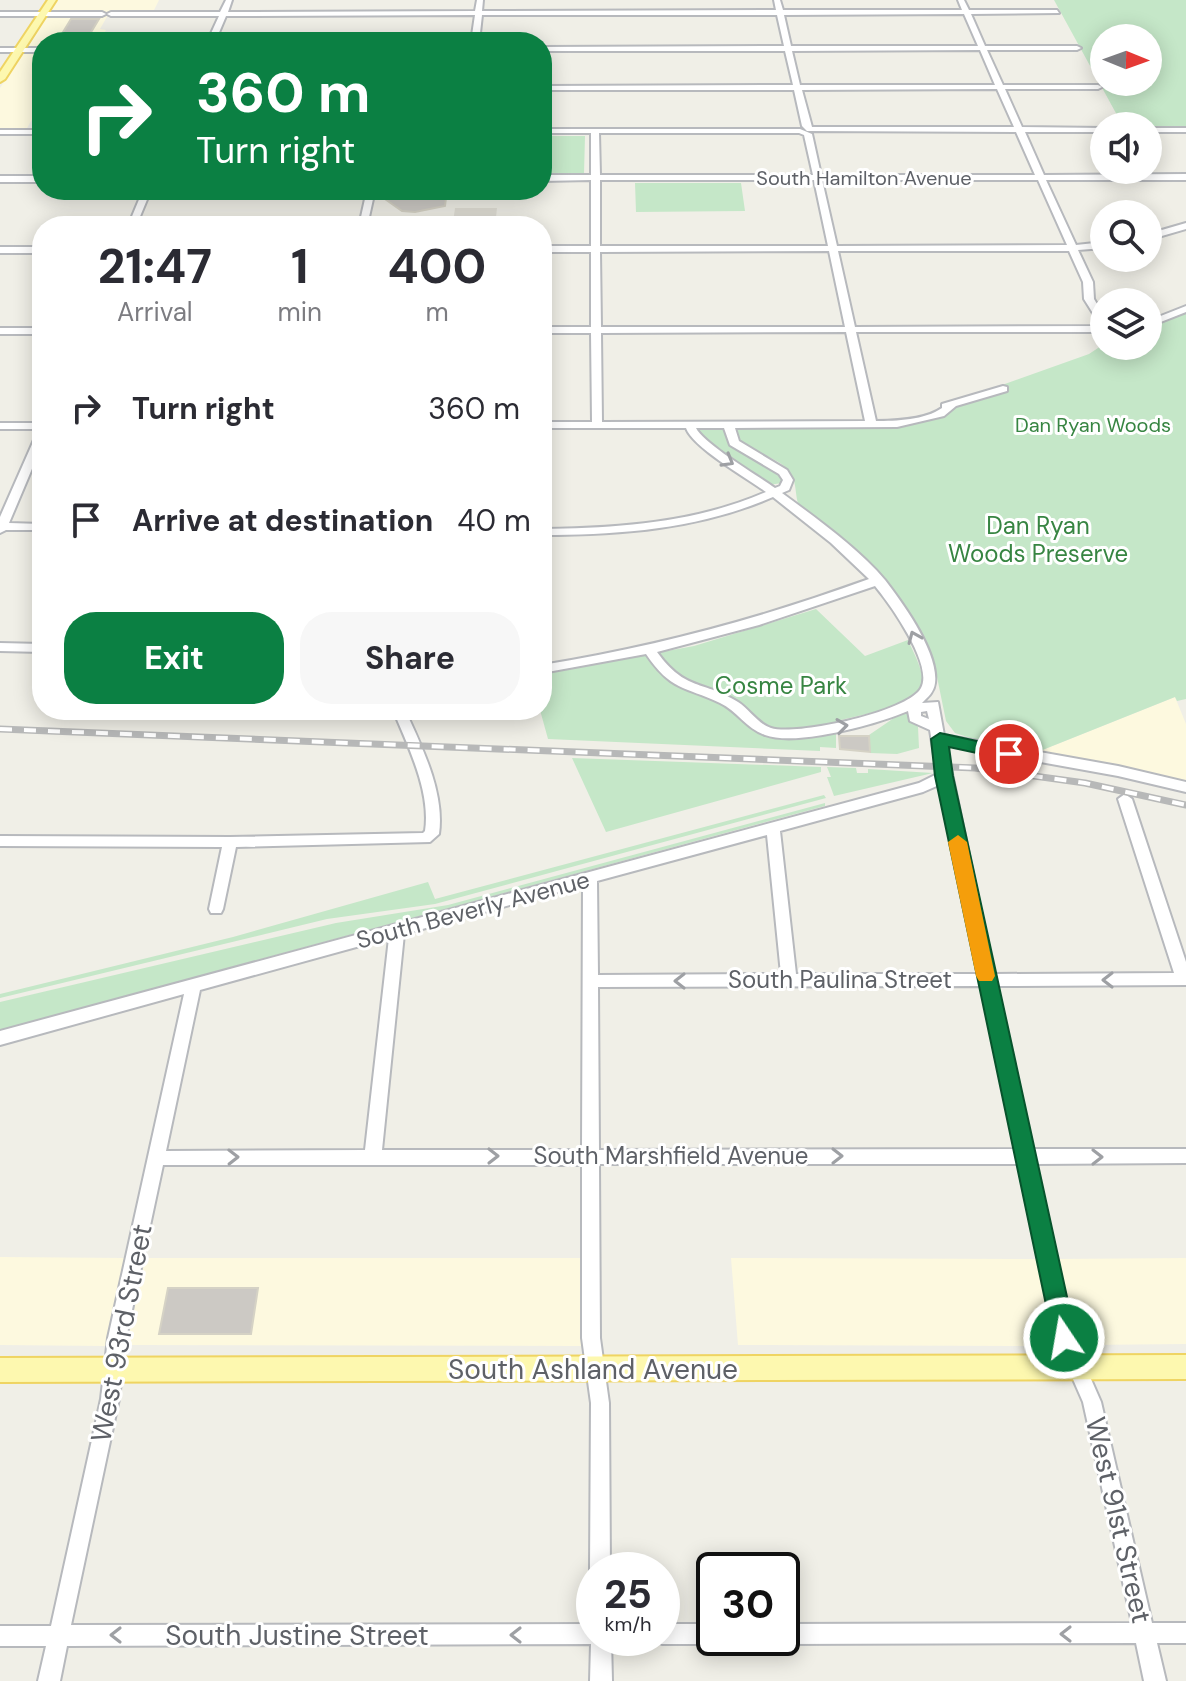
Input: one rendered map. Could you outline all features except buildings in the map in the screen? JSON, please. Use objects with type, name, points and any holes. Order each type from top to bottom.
[{"type":"main road","points":[[2,53],[38,0]]},
{"type":"main road","points":[[0,79],[52,0]]},
{"type":"main road","name":"South Ashland Avenue","points":[[0,1370],[1186,1367]]},
{"type":"street","points":[[215,32],[229,0]]},
{"type":"street","points":[[476,32],[480,0]]},
{"type":"street","points":[[777,0],[871,424]]},
{"type":"street","points":[[961,0],[1088,282],[1090,294]]},
{"type":"street","points":[[111,14],[1057,12]]},
{"type":"street","points":[[0,14],[102,14]]},
{"type":"street","points":[[552,49],[1077,48]]},
{"type":"street","points":[[2,53],[32,50]]},
{"type":"street","points":[[552,88],[1090,87]]},
{"type":"street","points":[[552,131],[1090,130]]},
{"type":"street","points":[[1162,130],[1186,130]]},
{"type":"street","points":[[595,131],[597,425]]},
{"type":"street","points":[[0,132],[32,132]]},
{"type":"street","name":"South Hamilton Avenue","points":[[552,178],[1184,180]]},
{"type":"street","points":[[0,179],[32,179]]},
{"type":"street","points":[[1162,233],[1186,226]]},
{"type":"street","points":[[552,249],[1090,246]]},
{"type":"street","points":[[0,250],[32,250]]},
{"type":"street","points":[[1162,318],[1186,309]]},
{"type":"street","points":[[552,330],[1090,327]]},
{"type":"street","points":[[0,331],[32,331]]},
{"type":"street","points":[[552,425],[897,424],[940,414],[952,405],[1003,389]]},
{"type":"street","points":[[650,651],[671,677],[724,699],[765,731],[796,732],[878,718],[919,698],[926,690],[926,666],[902,612],[879,580],[849,552],[742,469],[706,448],[691,431],[691,424]]},
{"type":"street","points":[[552,532],[607,532],[666,524],[773,494],[787,485],[783,472],[734,443],[729,425]]},
{"type":"street","points":[[0,426],[32,426]]},
{"type":"street","points":[[32,456],[1,528],[32,527]]},
{"type":"street","points":[[552,667],[650,651],[755,624],[879,580]]},
{"type":"street","points":[[0,647],[32,648]]},
{"type":"street","name":"West 91st Street","points":[[939,734],[913,713],[918,707],[933,705],[939,734],[944,776],[986,980],[1064,1338],[1092,1402],[1155,1681]]},
{"type":"street","points":[[0,841],[418,840],[432,834],[434,816],[414,745],[403,720]]},
{"type":"street","points":[[939,734],[1186,787]]},
{"type":"street","name":"South Beverly Avenue","points":[[0,1038],[923,787],[944,776]]},
{"type":"street","points":[[1125,799],[1185,979]]},
{"type":"street","points":[[773,828],[789,980]]},
{"type":"street","points":[[216,909],[230,842]]},
{"type":"street","points":[[590,877],[591,1338],[600,1403],[600,1552]]},
{"type":"street","points":[[373,1157],[397,930]]},
{"type":"street","name":"South Paulina Street","points":[[590,981],[1185,979]]},
{"type":"street","name":"West 93rd Street","points":[[49,1681],[110,1399],[117,1338],[193,986]]},
{"type":"street","name":"South Marshfield Avenue","points":[[155,1158],[1186,1156]]},
{"type":"street","points":[[800,1634],[1186,1633]]},
{"type":"street","name":"South Justine Street","points":[[0,1636],[576,1634]]},
{"type":"street","points":[[601,1656],[601,1681]]},
{"type":"shaded area","points":[[57,0],[159,0],[153,12],[49,12]]},
{"type":"shaded area","points":[[47,15],[108,15],[100,29],[105,32],[36,32]]},
{"type":"shaded area","points":[[24,52],[32,52],[32,119],[26,130],[0,130],[0,88]]},
{"type":"shaded area","points":[[455,208],[497,208],[496,216],[454,216]]},
{"type":"shaded area","points":[[1175,697],[1186,724],[1186,782],[1107,764],[1035,753]]},
{"type":"shaded area","points":[[0,1257],[125,1258],[106,1346],[0,1345]]},
{"type":"shaded area","points":[[145,1258],[582,1258],[581,1346],[127,1345]]},
{"type":"shaded area","points":[[731,1258],[1038,1259],[1055,1339],[1047,1346],[738,1345]]},
{"type":"shaded area","points":[[1186,1258],[1186,1344],[1084,1345],[1079,1342],[1074,1334],[1057,1259]]},
{"type":"green space","points":[[1054,0],[1186,0],[1186,129],[1162,128],[1162,112],[1115,112],[1107,96],[1162,96],[1162,24],[1090,24],[1090,66]]},
{"type":"green space","points":[[552,136],[585,136],[584,174],[552,174]]},
{"type":"green space","points":[[635,183],[741,183],[745,211],[636,212]]},
{"type":"green space","name":"Dan Ryan Woods Preserve","points":[[1186,312],[1186,699],[1177,701],[1175,697],[1035,753],[998,747],[955,733],[946,721],[936,672],[925,644],[901,600],[875,570],[799,506],[794,482],[787,469],[744,444],[736,431],[743,428],[897,427],[942,416],[959,405],[1007,390],[1002,385],[1090,353],[1090,360],[1162,360],[1162,322]]},
{"type":"green space","points":[[701,428],[724,429],[733,445],[775,472],[782,478],[782,483],[769,485],[705,439],[697,431]]},
{"type":"green space","name":"Cosme Park","points":[[816,609],[865,656],[908,640],[922,676],[922,688],[908,700],[836,721],[836,748],[820,747],[820,751],[548,739],[543,720],[552,720],[552,672],[694,646]]},
{"type":"green space","points":[[913,705],[907,715],[918,727],[919,748],[897,754],[870,753],[869,735]]},
{"type":"green space","points":[[572,758],[821,767],[821,772],[606,832]]},
{"type":"green space","points":[[827,767],[856,768],[857,773],[868,773],[868,769],[933,773],[834,796]]},
{"type":"green space","points":[[824,795],[826,798],[435,904],[327,919],[0,998],[0,994],[233,937],[428,882],[435,899]]},
{"type":"green space","points":[[825,803],[825,806],[0,1030],[0,1002],[336,923],[448,905]]},
{"type":"railway","points":[[0,729],[975,768],[1085,783],[1186,805]]},
{"type":"slow traffic","points":[[958,842],[985,976]]},
{"type":"route","points":[[1009,754],[940,739],[944,776],[986,980],[1064,1338]]},
{"type":"park label","name":"Dan Ryan Woods","points":[[1093,425]]}]
